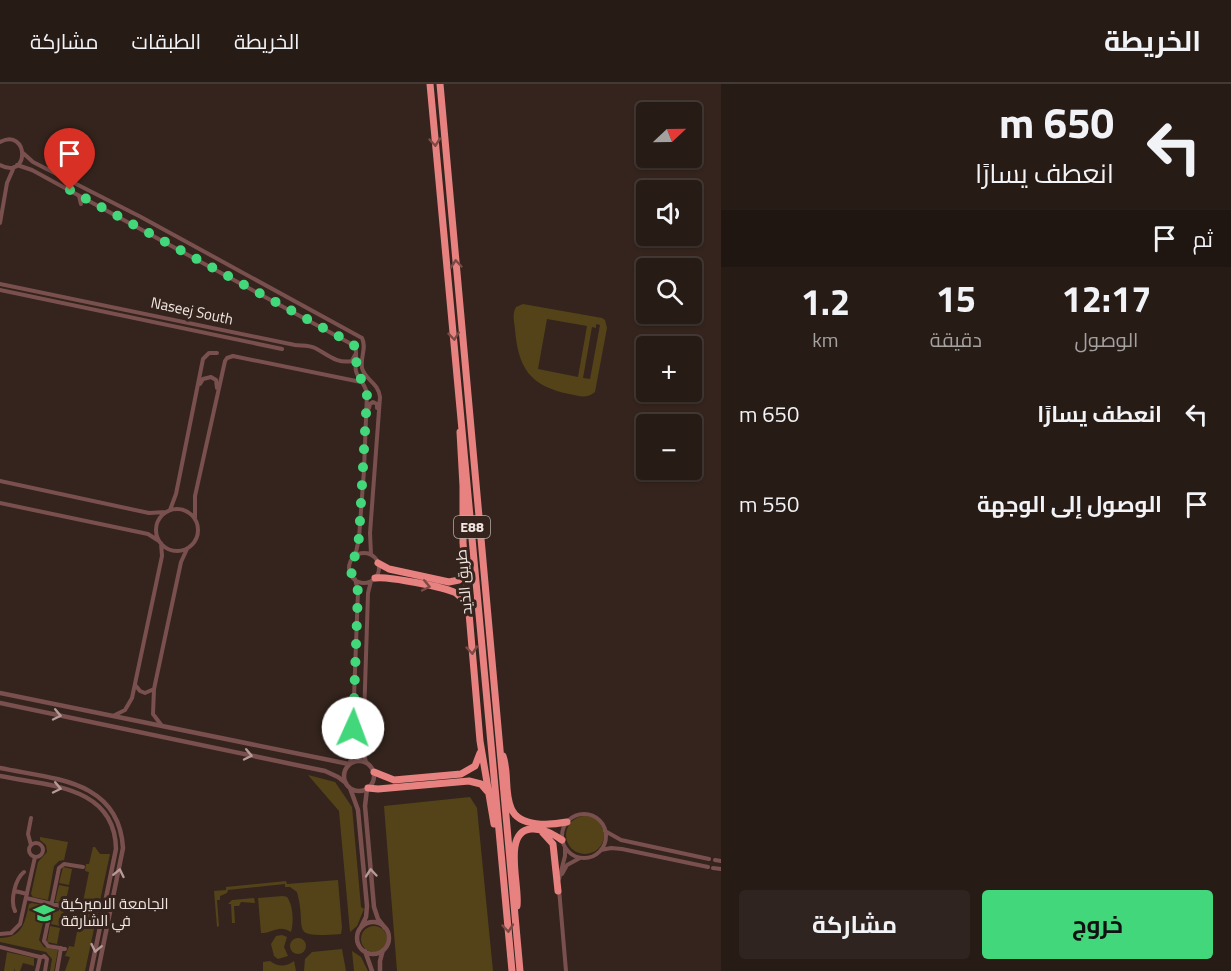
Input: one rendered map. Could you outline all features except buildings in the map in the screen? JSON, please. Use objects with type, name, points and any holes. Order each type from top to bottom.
[{"type":"highway","name":"طريق الذيد","points":[[430,84],[512,971]]},
{"type":"highway","name":"طريق الذيد","points":[[440,84],[520,971]]},
{"type":"highway","points":[[374,772],[385,778],[399,780],[461,774],[471,770],[480,752],[466,572],[459,435],[463,425]]},
{"type":"highway","points":[[378,563],[389,569],[450,582],[459,580],[466,572]]},
{"type":"highway","points":[[373,580],[387,578],[449,590],[460,597],[469,610]]},
{"type":"highway","points":[[480,741],[495,828],[500,839]]},
{"type":"highway","points":[[500,750],[506,765],[510,805],[514,813],[525,820],[539,824],[567,822]]},
{"type":"highway","points":[[367,788],[469,781],[481,784],[490,796]]},
{"type":"highway","points":[[514,914],[518,896],[515,841],[519,834],[525,830],[539,830],[551,833],[564,844]]},
{"type":"highway","points":[[539,830],[553,844],[559,887]]},
{"type":"street","points":[[0,223],[7,183],[22,159],[23,153],[21,146],[15,141],[8,139],[1,142]]},
{"type":"street","points":[[23,153],[33,162],[133,212],[357,334],[364,342],[363,370],[376,385],[380,394],[370,532],[371,555]]},
{"type":"street","points":[[0,165],[7,168],[16,166],[32,170],[338,335],[357,348],[356,371],[367,393],[359,538],[350,569],[358,591],[352,750],[349,764],[344,772],[346,783]]},
{"type":"street","points":[[79,195],[81,204]]},
{"type":"street","name":"Naseej South","points":[[1,283],[312,347],[328,357],[348,362],[354,359],[355,352],[354,347],[346,340]]},
{"type":"street","points":[[0,290],[282,349]]},
{"type":"street","points":[[338,335],[343,332],[343,327]]},
{"type":"street","points":[[112,716],[128,707],[135,685],[162,556],[156,532],[157,523],[176,498],[204,357],[209,353],[217,353]]},
{"type":"street","points":[[0,503],[148,534],[171,550],[186,549],[194,542],[198,534],[194,501],[225,361],[230,356],[364,383]]},
{"type":"street","points":[[196,393],[202,380],[211,377],[217,384],[217,399]]},
{"type":"street","points":[[366,418],[369,405],[373,402],[377,405],[378,420]]},
{"type":"street","points":[[0,482],[149,513],[182,509],[195,518]]},
{"type":"street","points":[[163,727],[153,714],[154,689],[181,562],[186,549]]},
{"type":"street","points":[[350,788],[360,791],[367,788],[374,780],[374,772],[366,762],[363,750],[368,593],[378,573],[378,563],[371,555],[363,553],[355,556]]},
{"type":"street","points":[[355,579],[361,582],[373,580]]},
{"type":"street","points":[[135,685],[142,692],[150,692],[154,689]]},
{"type":"street","points":[[0,693],[349,764],[358,760],[366,762]]},
{"type":"street","points":[[0,703],[325,771],[338,777],[350,788],[357,805],[367,906],[358,941],[365,951],[372,971]]},
{"type":"street","points":[[0,768],[80,785],[100,797],[115,814],[123,848],[98,971]]},
{"type":"street","points":[[0,776],[77,792],[93,800],[111,822],[116,849],[91,971]]},
{"type":"street","points":[[367,788],[365,806],[374,907],[378,919],[388,934],[388,942],[380,961],[380,971]]},
{"type":"street","points":[[566,971],[559,887],[564,844],[563,831],[567,822],[574,817],[588,815],[599,821],[605,831],[621,840],[709,859]]},
{"type":"street","points":[[31,818],[28,834],[30,853],[35,857]]},
{"type":"street","points":[[600,851],[604,843],[605,831]]},
{"type":"street","points":[[30,845],[38,842],[43,847],[42,855],[35,857]]},
{"type":"street","points":[[564,844],[572,855],[581,858]]},
{"type":"street","points":[[559,887],[567,865],[611,848],[708,867]]},
{"type":"street","points":[[0,934],[11,933],[18,927],[35,857]]},
{"type":"street","points":[[715,860],[721,861]]},
{"type":"street","points":[[57,971],[63,949],[48,946],[44,941],[60,866],[64,864],[83,867]]},
{"type":"street","points":[[713,868],[721,869]]},
{"type":"street","points":[[15,911],[13,905],[15,891],[19,877],[24,872]]},
{"type":"street","points":[[15,891],[74,909]]},
{"type":"street","points":[[361,927],[374,922],[386,928]]},
{"type":"street","points":[[0,947],[44,956],[48,959],[45,971]]},
{"type":"street","points":[[365,951],[372,954],[383,950]]},
{"type":"street","points":[[37,971],[40,957]]},
{"type":"shaded area","points":[[523,304],[605,320],[607,328],[595,392],[589,396],[583,396],[556,391],[528,373],[523,365],[517,343],[514,318],[516,307]],"holes":[[[547,319],[587,326],[578,377],[538,369]],[[596,324],[600,325],[590,379],[583,378],[592,327],[596,328]]]},
{"type":"shaded area","points":[[308,775],[335,782],[352,807],[361,907],[364,909],[357,926],[350,932],[339,811]]},
{"type":"shaded area","points":[[470,797],[477,808],[493,971],[397,971],[384,806]]},
{"type":"shaded area","points":[[585,816],[599,821],[604,835],[599,849],[585,854],[571,849],[566,835],[571,821]]},
{"type":"shaded area","points":[[40,837],[68,842],[64,860],[54,866],[48,900],[33,897],[31,894],[38,862],[47,852],[46,845]]},
{"type":"shaded area","points":[[93,847],[100,854],[110,854],[85,971],[65,971],[70,957],[65,956],[69,946],[74,947],[89,872],[85,871],[86,864],[89,864]]},
{"type":"shaded area","points":[[63,867],[72,869],[69,885],[59,883]]},
{"type":"shaded area","points":[[338,880],[341,934],[312,935],[306,933],[302,929],[297,892],[290,887],[285,887],[285,884],[228,890],[220,896],[220,900],[217,900],[219,926],[217,927],[214,891],[226,890],[226,887],[286,881],[287,884]]},
{"type":"shaded area","points":[[59,885],[69,887],[65,904],[55,902]]},
{"type":"shaded area","points":[[287,897],[292,909],[291,932],[279,929],[261,933],[258,898]]},
{"type":"shaded area","points":[[254,898],[255,903],[241,902],[239,906],[234,906],[235,923],[232,923],[231,904],[228,904],[232,900]]},
{"type":"shaded area","points":[[29,904],[47,906],[39,940],[44,947],[58,950],[54,971],[50,971],[52,959],[46,952],[0,942],[0,938],[18,932],[26,917]]},
{"type":"shaded area","points":[[54,908],[64,910],[60,926],[51,924]]},
{"type":"shaded area","points":[[50,926],[60,928],[57,944],[47,942]]},
{"type":"shaded area","points":[[374,926],[383,930],[387,939],[383,948],[374,952],[365,948],[361,939],[365,930]]},
{"type":"shaded area","points":[[276,936],[287,937],[284,947],[288,956],[278,959],[274,956],[271,944]]},
{"type":"shaded area","points":[[298,938],[306,946],[298,954],[290,946]]},
{"type":"shaded area","points":[[342,949],[346,971],[304,971],[305,959],[312,952]]},
{"type":"shaded area","points":[[352,951],[361,957],[368,971],[354,971]]},
{"type":"shaded area","points":[[7,952],[34,958],[34,966],[23,963],[20,971],[15,971],[15,968],[14,971],[4,971]]},
{"type":"shaded area","points":[[270,961],[282,966],[294,961],[296,971],[263,971],[263,962]]},
{"type":"place","name":"الجامعة الاميركية في الشارقة","points":[[44,913]]},
{"type":"route","points":[[70,190],[280,303],[357,348],[356,371],[366,387],[367,396],[359,538],[350,569],[358,591],[353,728]]}]
